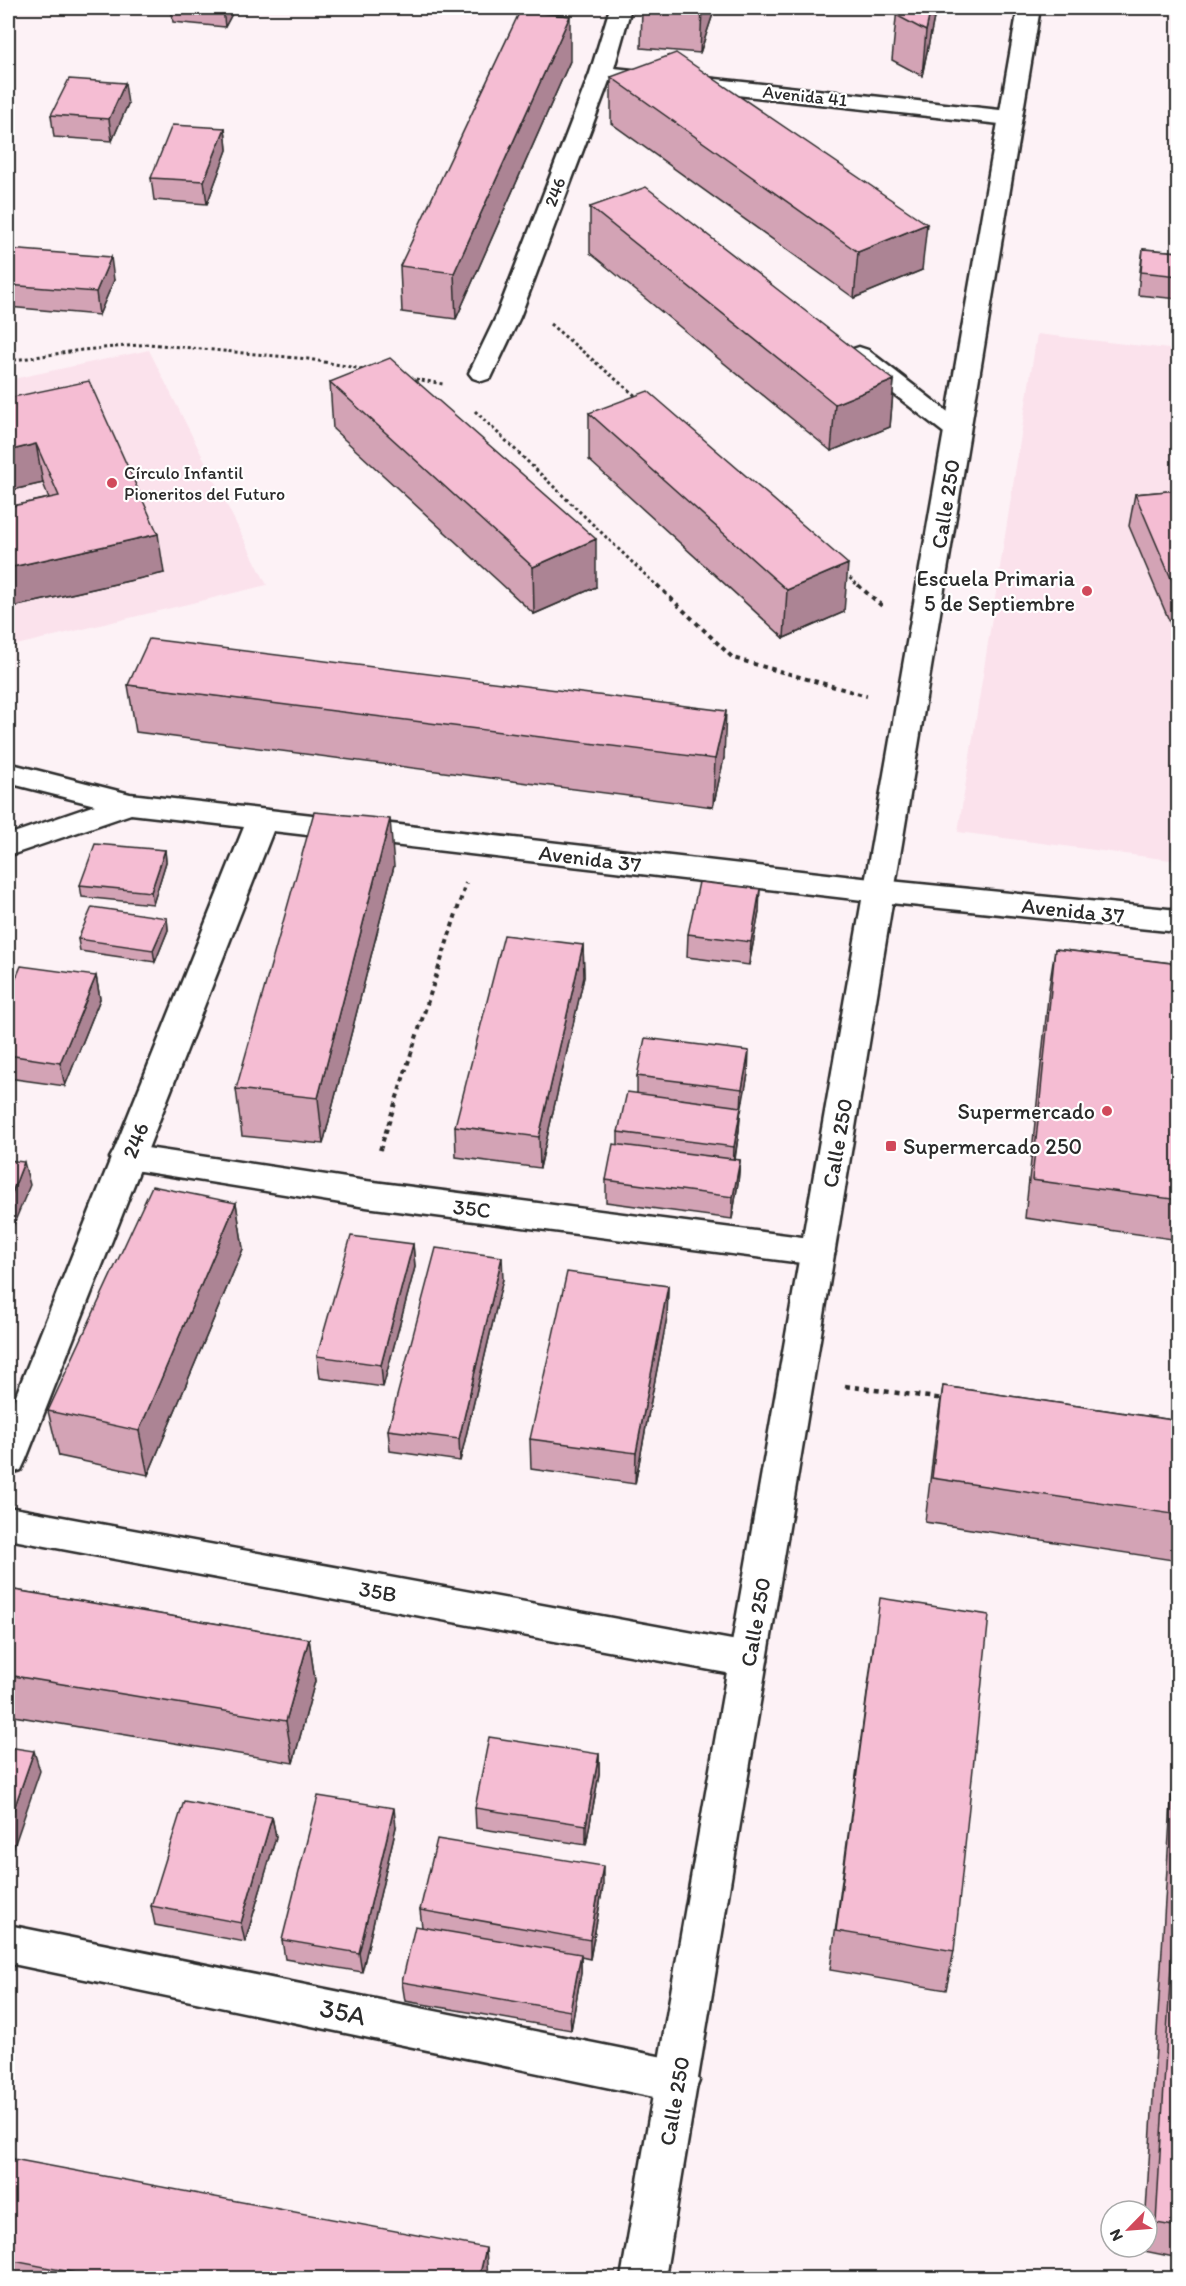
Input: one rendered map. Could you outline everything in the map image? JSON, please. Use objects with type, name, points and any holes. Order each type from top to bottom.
[{"type":"street","name":"246","points":[[482,373],[516,295],[601,74],[620,8]]},
{"type":"street","name":"Calle 250","points":[[643,2278],[1029,8]]},
{"type":"street","name":"Avenida 41","points":[[601,74],[1009,118]]},
{"type":"street","points":[[838,339],[957,431]]},
{"type":"street","points":[[8,773],[130,804]]},
{"type":"street","name":"Avenida 37","points":[[8,846],[130,804],[880,891],[1179,921]]},
{"type":"street","name":"246","points":[[8,1460],[262,820]]},
{"type":"street","name":"35C","points":[[127,1158],[366,1194],[818,1252]]},
{"type":"street","name":"35B","points":[[8,1523],[748,1660]]},
{"type":"street","name":"35A","points":[[8,1944],[678,2081]]},
{"type":"path","points":[[516,295],[642,402]]},
{"type":"path","points":[[8,362],[82,350],[149,344],[308,359],[378,372]]},
{"type":"path","points":[[401,376],[447,385],[482,373]]},
{"type":"path","points":[[447,385],[734,658],[911,709]]},
{"type":"path","points":[[841,571],[922,640]]},
{"type":"path","points":[[366,1194],[478,845]]},
{"type":"path","points":[[796,1380],[947,1400]]},
{"type":"shaded area","name":"Escuela Primaria 5 de Septiembre","points":[[1037,334],[1178,350],[1178,861],[958,832]]},
{"type":"shaded area","name":"Círculo Infantil Pioneritos del Futuro","points":[[149,350],[267,585],[8,647],[8,380]]},
{"type":"building","points":[[897,8],[931,8],[926,31],[896,15]]},
{"type":"building","points":[[520,11],[570,16],[454,273],[400,266]]},
{"type":"building","points":[[676,53],[927,224],[858,252],[611,77]]},
{"type":"building","points":[[69,79],[125,83],[109,119],[51,115]]},
{"type":"building","points":[[172,125],[225,128],[204,181],[151,178]]},
{"type":"building","points":[[646,187],[894,380],[835,404],[590,207]]},
{"type":"building","points":[[8,249],[111,257],[96,292],[8,285]]},
{"type":"building","points":[[1143,249],[1179,252],[1179,276],[1141,272]]},
{"type":"building","points":[[390,358],[596,539],[533,567],[330,382]]},
{"type":"building","points":[[89,381],[158,534],[8,568],[8,507],[59,496],[36,444],[8,451],[8,398]]},
{"type":"building","points":[[648,391],[848,564],[787,590],[589,413]]},
{"type":"building","points":[[1179,490],[1179,597],[1135,494]]},
{"type":"building","points":[[149,639],[726,711],[715,759],[128,685]]},
{"type":"building","points":[[314,812],[390,819],[318,1098],[236,1089]]},
{"type":"building","points":[[95,844],[165,850],[151,892],[80,885]]},
{"type":"building","points":[[699,882],[760,889],[751,942],[688,934]]},
{"type":"building","points":[[92,907],[167,918],[153,950],[78,939]]},
{"type":"building","points":[[504,935],[583,945],[539,1137],[455,1126]]},
{"type":"building","name":"Supermercado","points":[[1055,949],[1179,964],[1179,1200],[1032,1180]]},
{"type":"building","points":[[21,966],[96,976],[60,1063],[8,1055],[8,997]]},
{"type":"building","points":[[645,1038],[749,1051],[742,1089],[637,1076]]},
{"type":"building","points":[[627,1092],[741,1107],[734,1147],[618,1132]]},
{"type":"building","points":[[613,1144],[740,1160],[733,1197],[606,1180]]},
{"type":"building","points":[[8,1160],[24,1162],[8,1203]]},
{"type":"building","points":[[152,1186],[236,1203],[139,1431],[48,1411]]},
{"type":"building","points":[[351,1236],[413,1244],[381,1365],[317,1356]]},
{"type":"building","points":[[436,1248],[502,1257],[459,1439],[388,1430]]},
{"type":"building","points":[[567,1272],[668,1286],[636,1453],[530,1439]]},
{"type":"building","points":[[943,1386],[1179,1421],[1179,1515],[932,1478]]},
{"type":"building","points":[[8,1589],[309,1639],[286,1721],[8,1675]]},
{"type":"building","points":[[880,1598],[989,1615],[954,1951],[836,1931]]},
{"type":"building","points":[[489,1737],[599,1754],[586,1825],[475,1808]]},
{"type":"building","points":[[8,1747],[34,1751],[8,1826]]},
{"type":"building","points":[[318,1796],[394,1808],[359,1953],[282,1940]]},
{"type":"building","points":[[184,1801],[272,1817],[241,1923],[151,1906]]},
{"type":"building","points":[[1179,1827],[1179,2227],[1159,2224],[1157,2199]]},
{"type":"building","points":[[437,1839],[603,1866],[590,1940],[420,1910]]},
{"type":"building","points":[[415,1926],[581,1954],[570,2011],[402,1982]]},
{"type":"building","points":[[8,2158],[486,2248],[479,2278],[102,2278],[8,2260]]},
{"type":"place","name":"Círculo Infantil Pioneritos del Futuro","points":[[112,483]]},
{"type":"place","name":"Escuela Primaria 5 de Septiembre","points":[[1087,591]]},
{"type":"place","name":"Supermercado","points":[[1107,1111]]},
{"type":"place","name":"Supermercado 250","points":[[891,1146]]}]
